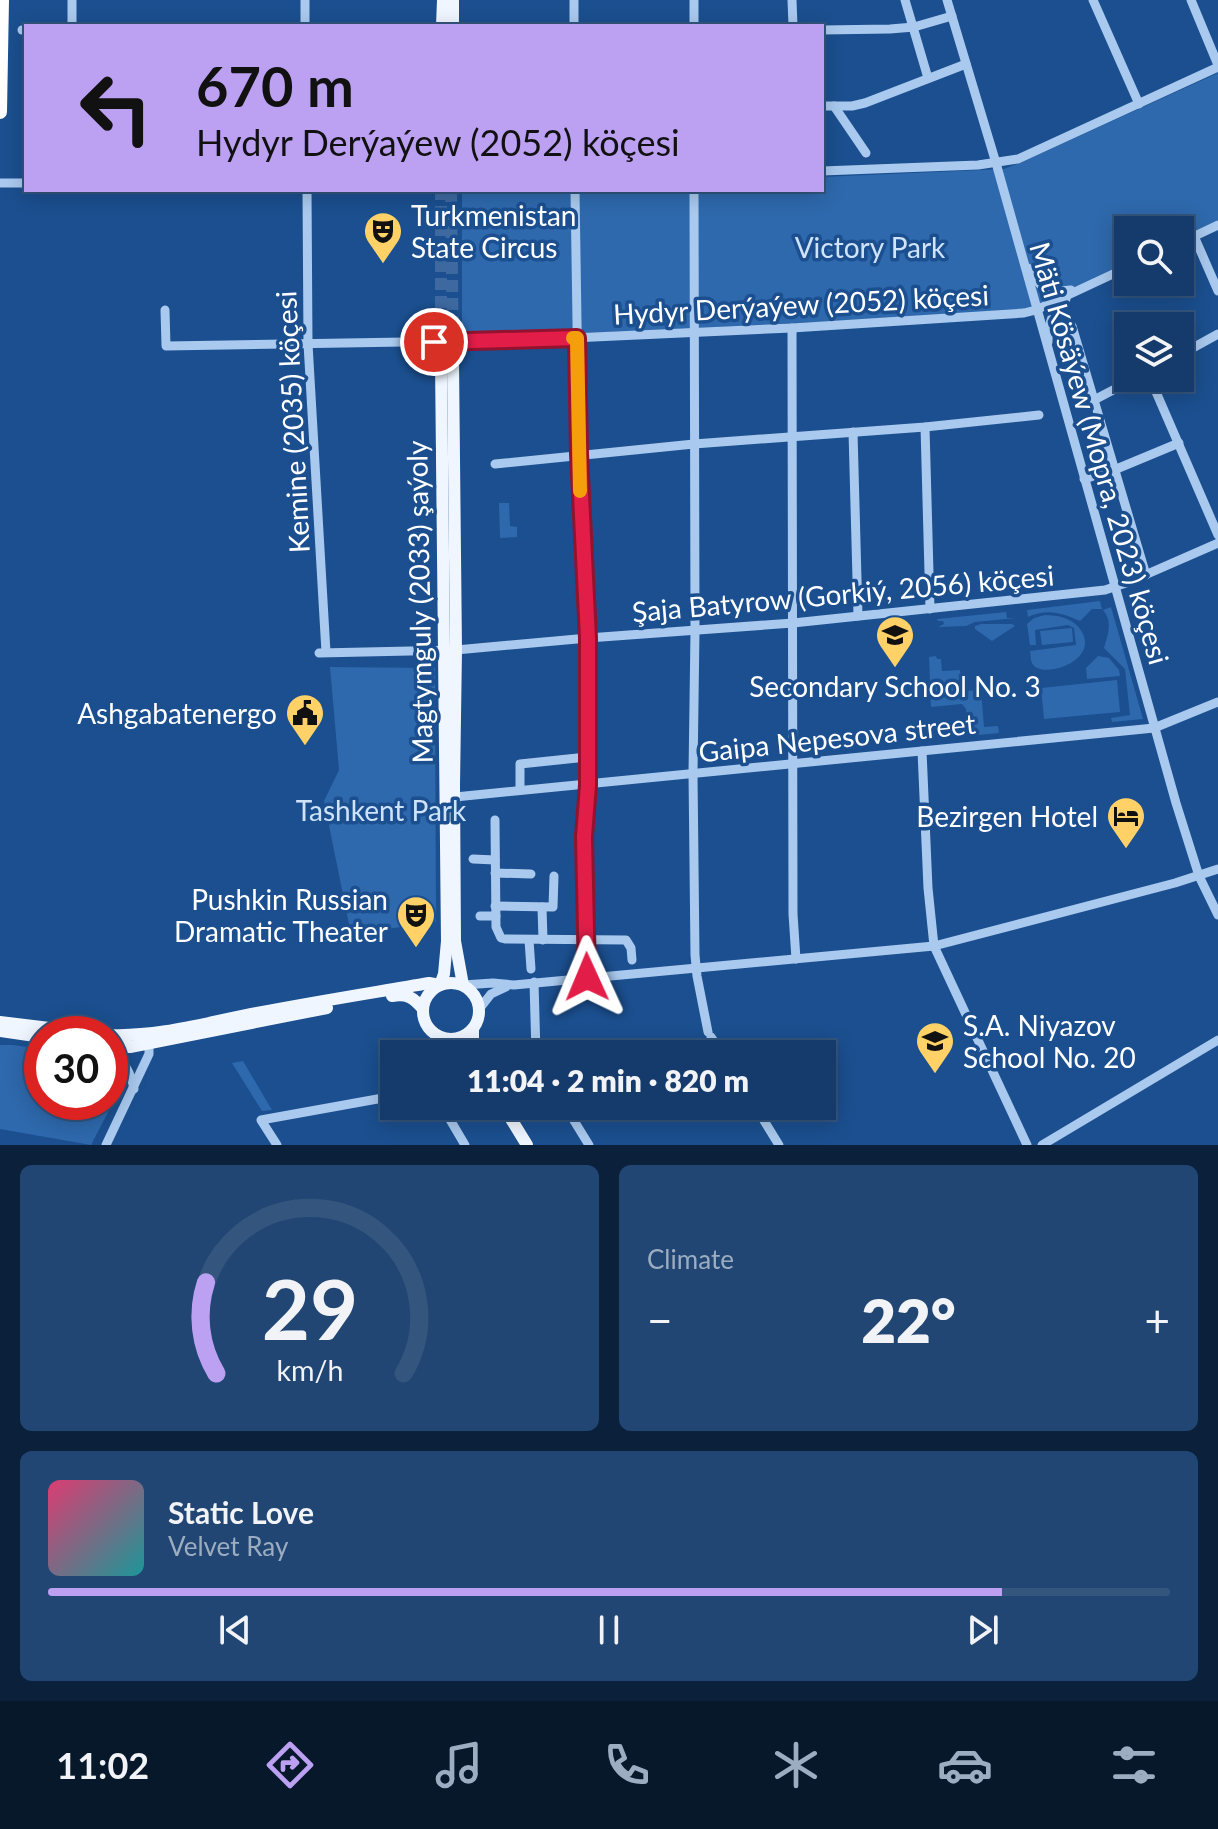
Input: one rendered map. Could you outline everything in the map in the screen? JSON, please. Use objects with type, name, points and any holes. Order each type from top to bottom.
[{"type":"highway","points":[[0,112],[2,0]]},
{"type":"main road","points":[[442,24],[443,0]]},
{"type":"main road","points":[[453,0],[453,24]]},
{"type":"main road","name":"Magtymguly (2033) şaýoly","points":[[447,362],[455,941],[463,985]]},
{"type":"main road","name":"Magtymguly (2033) şaýoly","points":[[440,985],[447,941],[451,650]]},
{"type":"main road","points":[[128,1047],[149,1038],[290,1006],[429,983],[456,983],[474,994],[480,1008],[473,1040]]},
{"type":"main road","points":[[423,1009],[428,994],[440,985]]},
{"type":"main road","points":[[128,1036],[149,1038],[400,994],[416,1000],[423,1009],[427,1026],[440,1037],[454,1040],[473,1029]]},
{"type":"main road","points":[[0,1022],[24,1025]]},
{"type":"main road","points":[[0,1031],[24,1034]]},
{"type":"main road","points":[[512,1120],[527,1145]]},
{"type":"main road","points":[[518,1120],[533,1145]]},
{"type":"street","points":[[72,0],[72,24]]},
{"type":"street","points":[[305,0],[305,24]]},
{"type":"street","points":[[574,0],[574,24]]},
{"type":"street","points":[[694,0],[694,24]]},
{"type":"street","points":[[792,0],[793,24]]},
{"type":"street","points":[[905,0],[928,78]]},
{"type":"street","name":"Mäti Kösäýew (Mopra, 2023) köçesi","points":[[947,0],[996,163],[1154,728],[1199,876],[1218,915]]},
{"type":"street","points":[[1093,0],[1139,104]]},
{"type":"street","points":[[824,171],[996,163],[1027,155],[1139,104],[1218,66],[1191,0]]},
{"type":"street","points":[[824,30],[914,27],[952,16]]},
{"type":"street","points":[[824,106],[865,103],[966,64]]},
{"type":"street","points":[[834,106],[866,153]]},
{"type":"street","points":[[0,183],[24,183]]},
{"type":"street","name":"Kemine (2035) köçesi","points":[[307,192],[308,344],[322,652]]},
{"type":"street","points":[[575,192],[579,454],[588,638],[588,785],[584,837],[587,977]]},
{"type":"street","points":[[694,192],[693,773],[696,968],[704,1018],[714,1040]]},
{"type":"street","points":[[1218,225],[1194,236],[1218,291]]},
{"type":"street","points":[[1020,251],[1035,279],[1047,290],[1078,290]]},
{"type":"street","name":"Hydyr Derýaýew (2052) köçesi","points":[[165,310],[166,346],[577,338],[1024,313],[1114,273]]},
{"type":"street","points":[[1050,360],[1050,321],[1058,307],[1078,290]]},
{"type":"street","points":[[1072,326],[1146,575]]},
{"type":"street","points":[[792,328],[794,765],[790,914],[796,959]]},
{"type":"street","points":[[1194,347],[1218,334]]},
{"type":"street","points":[[1094,400],[1114,390]]},
{"type":"street","points":[[1156,392],[1218,535]]},
{"type":"street","points":[[495,464],[579,454],[1039,415]]},
{"type":"street","points":[[925,427],[930,609]]},
{"type":"street","points":[[853,432],[858,616]]},
{"type":"street","points":[[1084,479],[1179,443]]},
{"type":"street","name":"Şaja Batyrow (Gorkiý, 2056) köçesi","points":[[322,652],[451,650],[793,623],[1062,595],[1115,588],[1218,543]]},
{"type":"street","name":"Gaipa Nepesova street","points":[[455,797],[1154,728],[1218,702]]},
{"type":"street","points":[[922,751],[928,888],[934,946],[1027,1145]]},
{"type":"street","points":[[520,790],[520,764],[587,757]]},
{"type":"street","points":[[495,820],[496,927],[501,938],[626,940],[631,948],[632,960]]},
{"type":"street","points":[[473,859],[495,860]]},
{"type":"street","points":[[480,1008],[498,990],[534,982],[934,946],[1218,869]]},
{"type":"street","points":[[495,873],[531,874]]},
{"type":"street","points":[[480,916],[496,911],[554,906],[554,876]]},
{"type":"street","points":[[542,907],[543,940]]},
{"type":"street","points":[[529,940],[531,969]]},
{"type":"street","points":[[534,982],[536,1040]]},
{"type":"street","points":[[463,985],[514,985]]},
{"type":"street","points":[[106,1145],[149,1054],[149,1038]]},
{"type":"street","points":[[1042,1145],[1218,1040]]},
{"type":"street","points":[[128,1069],[134,1089]]},
{"type":"street","points":[[277,1145],[261,1120],[380,1099]]},
{"type":"street","points":[[450,1120],[465,1145]]},
{"type":"street","points":[[574,1120],[589,1145]]},
{"type":"street","points":[[764,1120],[779,1145]]},
{"type":"green space","name":"Victory Park","points":[[1218,73],[1218,221],[1194,232],[1194,216],[1114,216],[1114,269],[1028,309],[969,315],[462,339],[462,192],[824,192],[824,177],[1004,169]]},
{"type":"green space","points":[[499,503],[509,503],[510,526],[517,527],[517,537],[500,538]]},
{"type":"green space","points":[[1100,601],[1102,609],[1092,609],[1080,621],[1054,613],[1028,617],[1027,610]]},
{"type":"green space","points":[[1111,607],[1143,719],[1112,722],[1111,718],[1130,715],[1125,669],[1104,648],[1109,624],[1103,610]]},
{"type":"green space","points":[[1006,612],[1007,618],[1016,618],[938,627],[944,624],[937,619]]},
{"type":"green space","points":[[1045,615],[1073,622],[1085,640],[1077,659],[1057,669],[1037,668],[1032,663],[1030,651],[1076,645],[1074,628],[1068,625],[1035,630],[1036,645],[1030,645],[1027,624]]},
{"type":"green space","points":[[981,624],[1015,626],[992,641],[975,629]]},
{"type":"green space","points":[[1072,628],[1073,642],[1042,645],[1040,631]]},
{"type":"green space","points":[[1098,656],[1109,658],[1120,676],[1087,679],[1086,668]]},
{"type":"green space","points":[[929,657],[941,659],[942,671],[960,670],[964,691],[981,690],[984,727],[998,726],[999,733],[969,736],[966,709],[962,704],[931,707]]},
{"type":"green space","name":"Tashkent Park","points":[[330,667],[435,668],[436,922],[351,934],[324,801],[339,770]]},
{"type":"green space","points":[[1117,680],[1120,712],[1044,719],[1041,688]]},
{"type":"green space","points":[[0,1045],[24,1047],[24,1120],[104,1120],[91,1145],[0,1129]]},
{"type":"green space","points":[[243,1061],[272,1110],[262,1111],[232,1063]]},
{"type":"tunnel","points":[[441,192],[441,362]]},
{"type":"tunnel","points":[[451,192],[453,362]]},
{"type":"slow traffic","points":[[573,338],[577,338],[580,491]]},
{"type":"place","name":"Turkmenistan State Circus","points":[[383,265]]},
{"type":"place","name":"Secondary School No. 3","points":[[895,669]]},
{"type":"place","name":"Ashgabatenergo","points":[[305,747]]},
{"type":"place","name":"Bezirgen Hotel","points":[[1126,850]]},
{"type":"place","name":"Pushkin Russian Dramatic Theater","points":[[416,949]]},
{"type":"place","name":"S.A. Niyazov School No. 20","points":[[935,1075]]},
{"type":"route","points":[[434,342],[577,338],[588,638],[588,785],[584,837],[587,977]]}]
